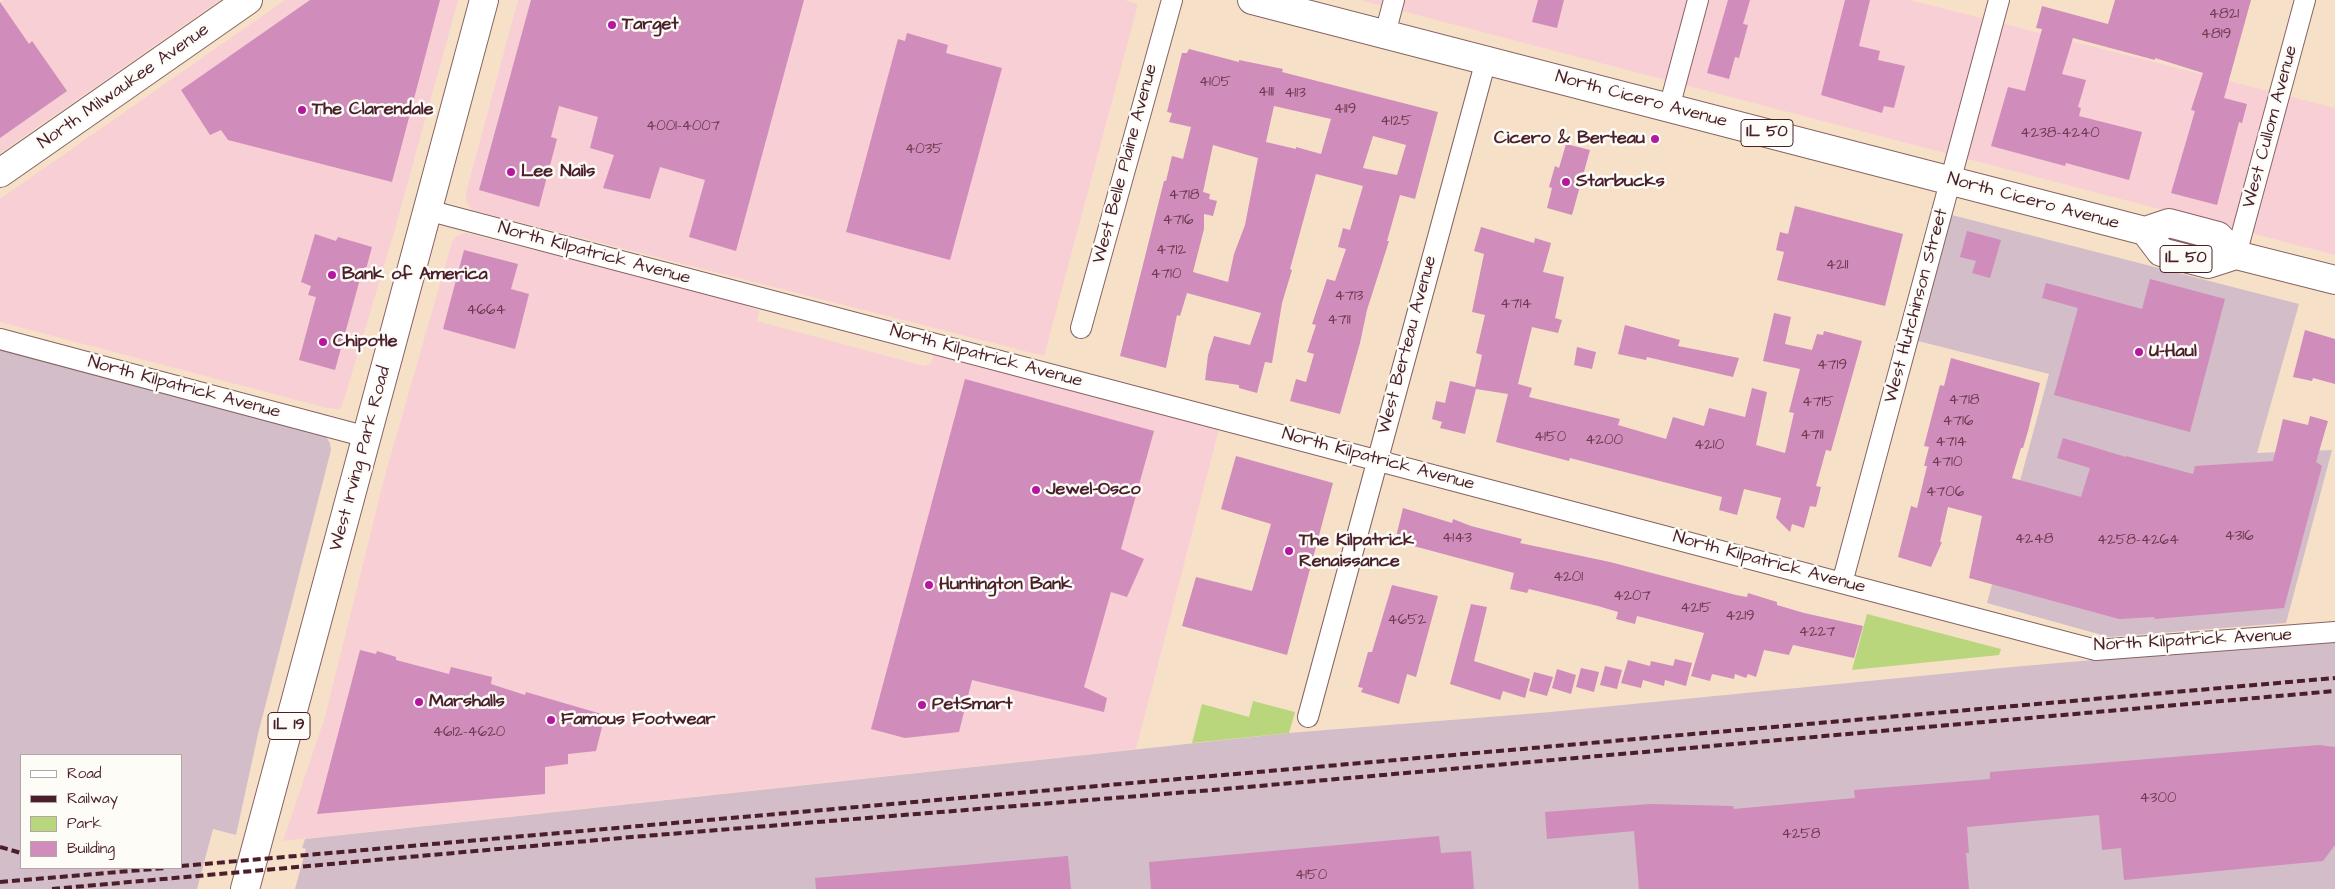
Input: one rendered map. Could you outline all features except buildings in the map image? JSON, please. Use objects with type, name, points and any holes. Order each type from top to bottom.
[{"type":"main road","name":"North Milwaukee Avenue","points":[[0,173],[248,0]]},
{"type":"main road","name":"West Irving Park Road","points":[[245,889],[484,0]]},
{"type":"main road","name":"North Cicero Avenue","points":[[1252,0],[2146,231],[2161,252],[2208,264],[2236,255]]},
{"type":"main road","name":"IL 50","points":[[2236,255],[2335,280]]},
{"type":"street","name":"West Belle Plaine Avenue","points":[[1081,328],[1172,0]]},
{"type":"street","points":[[1385,34],[1394,0]]},
{"type":"street","points":[[1669,108],[1698,0]]},
{"type":"street","name":"West Hutchinson Street","points":[[1842,583],[1999,0]]},
{"type":"street","name":"West Cullom Avenue","points":[[2236,255],[2305,0]]},
{"type":"street","name":"West Berteau Avenue","points":[[1308,717],[1486,60]]},
{"type":"street","name":"North Kilpatrick Avenue","points":[[427,210],[2096,650],[2335,632]]},
{"type":"street","name":"North Kilpatrick Avenue","points":[[0,339],[367,437]]},
{"type":"shaded area","points":[[4,0],[220,0],[0,153],[0,3]]},
{"type":"shaded area","points":[[285,0],[458,0],[395,229],[342,406],[339,409],[327,408],[0,322],[0,199]]},
{"type":"shaded area","points":[[518,0],[1124,0],[1138,4],[1044,356],[472,210],[467,203],[466,193]]},
{"type":"shaded area","points":[[1360,0],[1910,0],[2335,108],[2335,255]]},
{"type":"shaded area","points":[[1944,213],[2299,304],[2257,453],[2332,450],[2286,623],[2109,637],[1987,603],[2049,374],[1910,339]]},
{"type":"shaded area","points":[[466,233],[722,297],[759,311],[757,321],[924,366],[931,363],[934,354],[1219,429],[1136,749],[283,841],[325,717],[384,479],[452,242],[458,235]]},
{"type":"shaded area","points":[[0,347],[326,437],[330,443],[331,450],[258,734],[236,835],[213,829],[197,889],[0,889]]},
{"type":"shaded area","points":[[2335,639],[2335,889],[295,889],[306,849],[302,848],[305,839],[1289,733],[1551,712],[2012,667]]},
{"type":"green space","points":[[1867,614],[2001,649],[1999,655],[1852,670]]},
{"type":"green space","points":[[1253,701],[1295,712],[1289,733],[1192,743],[1202,704],[1249,717]]},
{"type":"railway","points":[[182,866],[2335,678]]},
{"type":"railway","points":[[52,889],[632,837],[1213,790],[2335,691]]},
{"type":"railway","points":[[0,847],[20,853]]},
{"type":"railway","points":[[0,882],[153,869]]},
{"type":"place","name":"Target","points":[[612,25]]},
{"type":"place","name":"The Clarendale","points":[[302,110]]},
{"type":"place","name":"Cicero & Berteau","points":[[1655,139]]},
{"type":"place","name":"Lee Nails","points":[[511,172]]},
{"type":"place","name":"Starbucks","points":[[1566,182]]},
{"type":"place","name":"Bank of America","points":[[332,275]]},
{"type":"place","name":"Chipotle","points":[[323,342]]},
{"type":"place","name":"U-Haul","points":[[2139,352]]},
{"type":"place","name":"Jewel-Osco","points":[[1036,490]]},
{"type":"place","name":"The Kilpatrick Renaissance","points":[[1289,551]]},
{"type":"place","name":"Huntington Bank","points":[[929,585]]},
{"type":"place","name":"Marshalls","points":[[419,702]]},
{"type":"place","name":"PetSmart","points":[[922,705]]},
{"type":"place","name":"Famous Footwear","points":[[551,720]]}]
